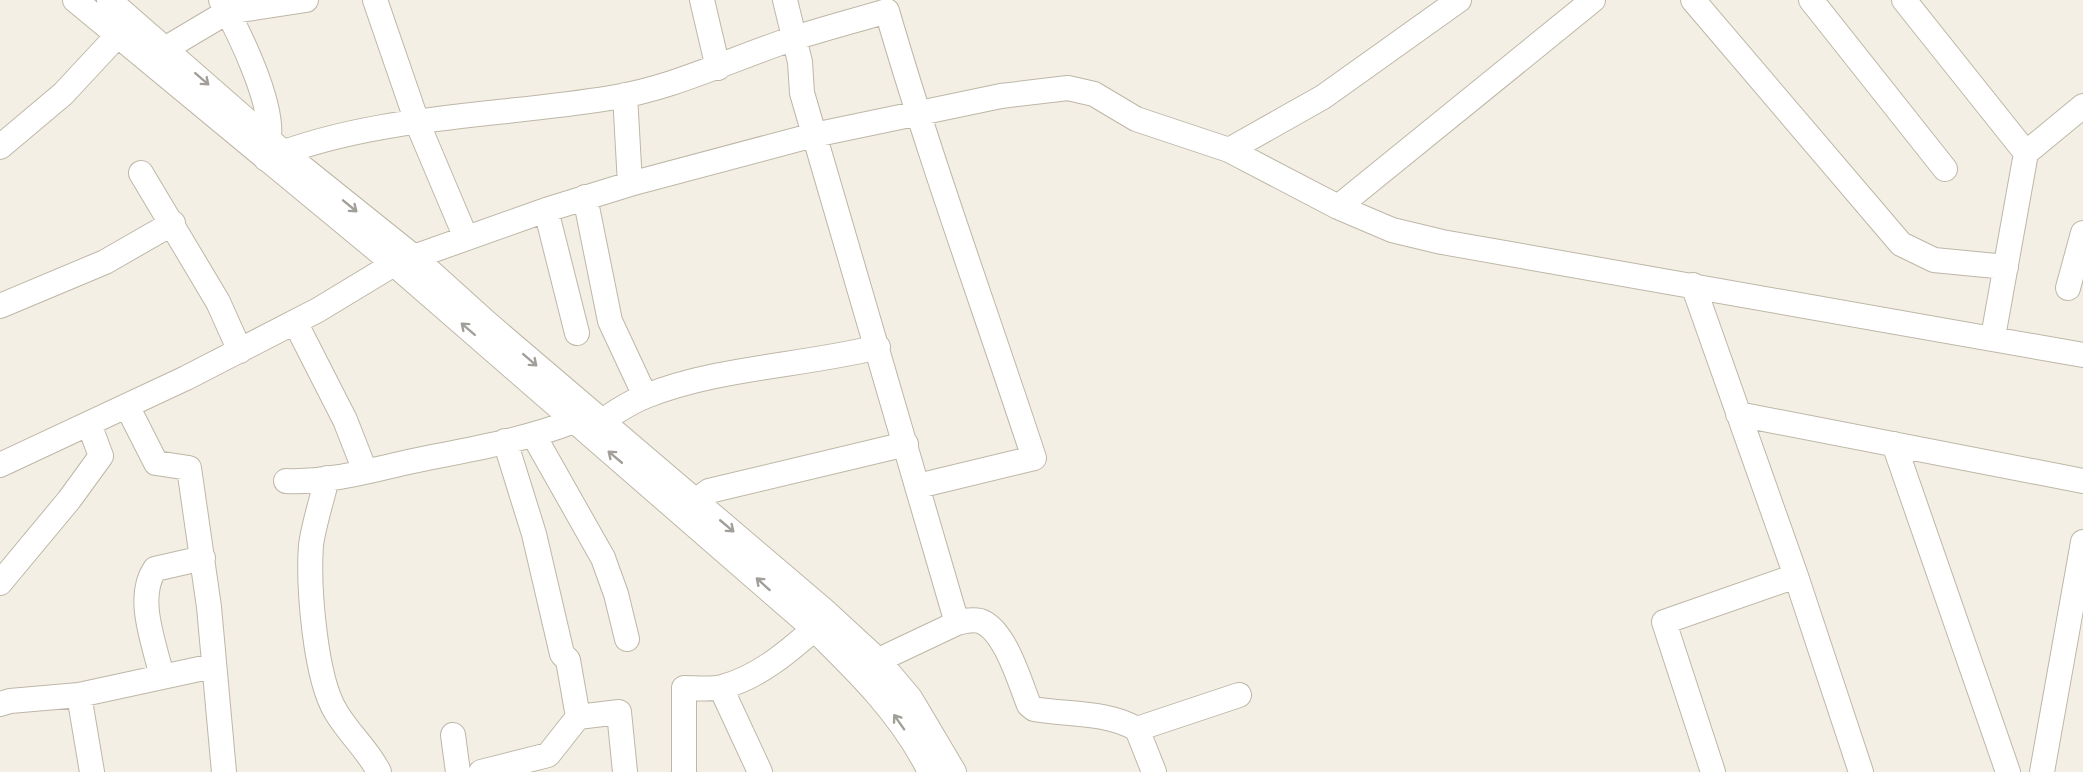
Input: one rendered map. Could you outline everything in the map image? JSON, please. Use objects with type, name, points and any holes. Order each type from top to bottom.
[{"type":"street","points":[[75,0],[146,61],[273,150],[382,126],[625,95],[661,87],[718,68],[794,38],[887,12],[916,112],[970,264],[1034,458],[918,486]]},
{"type":"street","points":[[110,0],[166,48],[273,150],[404,260],[587,425],[878,660],[910,698],[954,772]]},
{"type":"street","points":[[146,61],[224,6],[306,0]]},
{"type":"street","points":[[375,0],[417,122],[466,238]]},
{"type":"street","points":[[702,0],[718,68]]},
{"type":"street","points":[[785,0],[800,62],[802,93],[957,623]]},
{"type":"street","points":[[1229,150],[1323,97],[1459,0]]},
{"type":"street","points":[[1338,207],[1593,0]]},
{"type":"street","points":[[1693,0],[1901,244],[1934,260],[2006,267]]},
{"type":"street","points":[[1810,0],[1945,169]]},
{"type":"street","points":[[1904,0],[2026,153]]},
{"type":"street","points":[[224,6],[251,63],[271,121],[273,150]]},
{"type":"street","points":[[0,147],[63,94],[117,36]]},
{"type":"street","points":[[0,465],[240,351],[404,260],[466,238],[585,197],[814,135],[1001,96],[1068,88],[1094,94],[1147,123],[1229,150],[1338,207],[1392,230],[1442,242],[1994,337],[2083,355]]},
{"type":"street","points":[[625,95],[630,184]]},
{"type":"street","points":[[1994,337],[2026,153],[2083,106]]},
{"type":"street","points":[[141,173],[173,222],[218,302],[240,351]]},
{"type":"street","points":[[585,197],[609,321],[645,396]]},
{"type":"street","points":[[546,210],[577,333]]},
{"type":"street","points":[[0,306],[105,262],[173,222]]},
{"type":"street","points":[[2068,288],[2083,232]]},
{"type":"street","points":[[1693,285],[1796,576],[1861,772]]},
{"type":"street","points":[[295,322],[345,420],[365,471]]},
{"type":"street","points":[[286,481],[327,478],[365,471],[587,425],[645,396],[730,373],[840,357],[878,347]]},
{"type":"street","points":[[127,406],[156,463],[189,468],[203,558],[224,772]]},
{"type":"street","points":[[1738,414],[2083,481]]},
{"type":"street","points":[[0,583],[69,500],[101,456],[89,424]]},
{"type":"street","points":[[534,436],[603,558],[616,594],[627,639]]},
{"type":"street","points":[[505,441],[534,534],[561,654],[568,660],[578,717]]},
{"type":"street","points":[[689,506],[709,491],[906,444]]},
{"type":"street","points":[[1894,444],[2008,772]]},
{"type":"street","points":[[327,478],[311,544],[316,634],[324,683],[336,712],[368,751],[380,772]]},
{"type":"street","points":[[689,506],[856,670],[899,720],[930,772]]},
{"type":"street","points":[[2043,772],[2083,542]]},
{"type":"street","points":[[162,677],[147,606],[145,590],[148,578],[155,569],[203,558]]},
{"type":"street","points":[[1713,772],[1664,622],[1796,576]]},
{"type":"street","points":[[856,670],[957,623],[972,620],[982,622],[992,628],[1005,647],[1029,705],[1034,709],[1114,719],[1137,729],[1239,695]]},
{"type":"street","points":[[684,772],[684,688],[721,688],[755,674],[788,653],[814,629]]},
{"type":"street","points":[[0,704],[10,701],[79,695],[213,666]]},
{"type":"street","points":[[721,688],[760,772]]},
{"type":"street","points":[[79,695],[92,772]]},
{"type":"street","points":[[480,772],[548,755],[578,717],[619,712],[625,772]]},
{"type":"street","points":[[1137,729],[1154,772]]},
{"type":"street","points":[[453,735],[458,772]]}]
